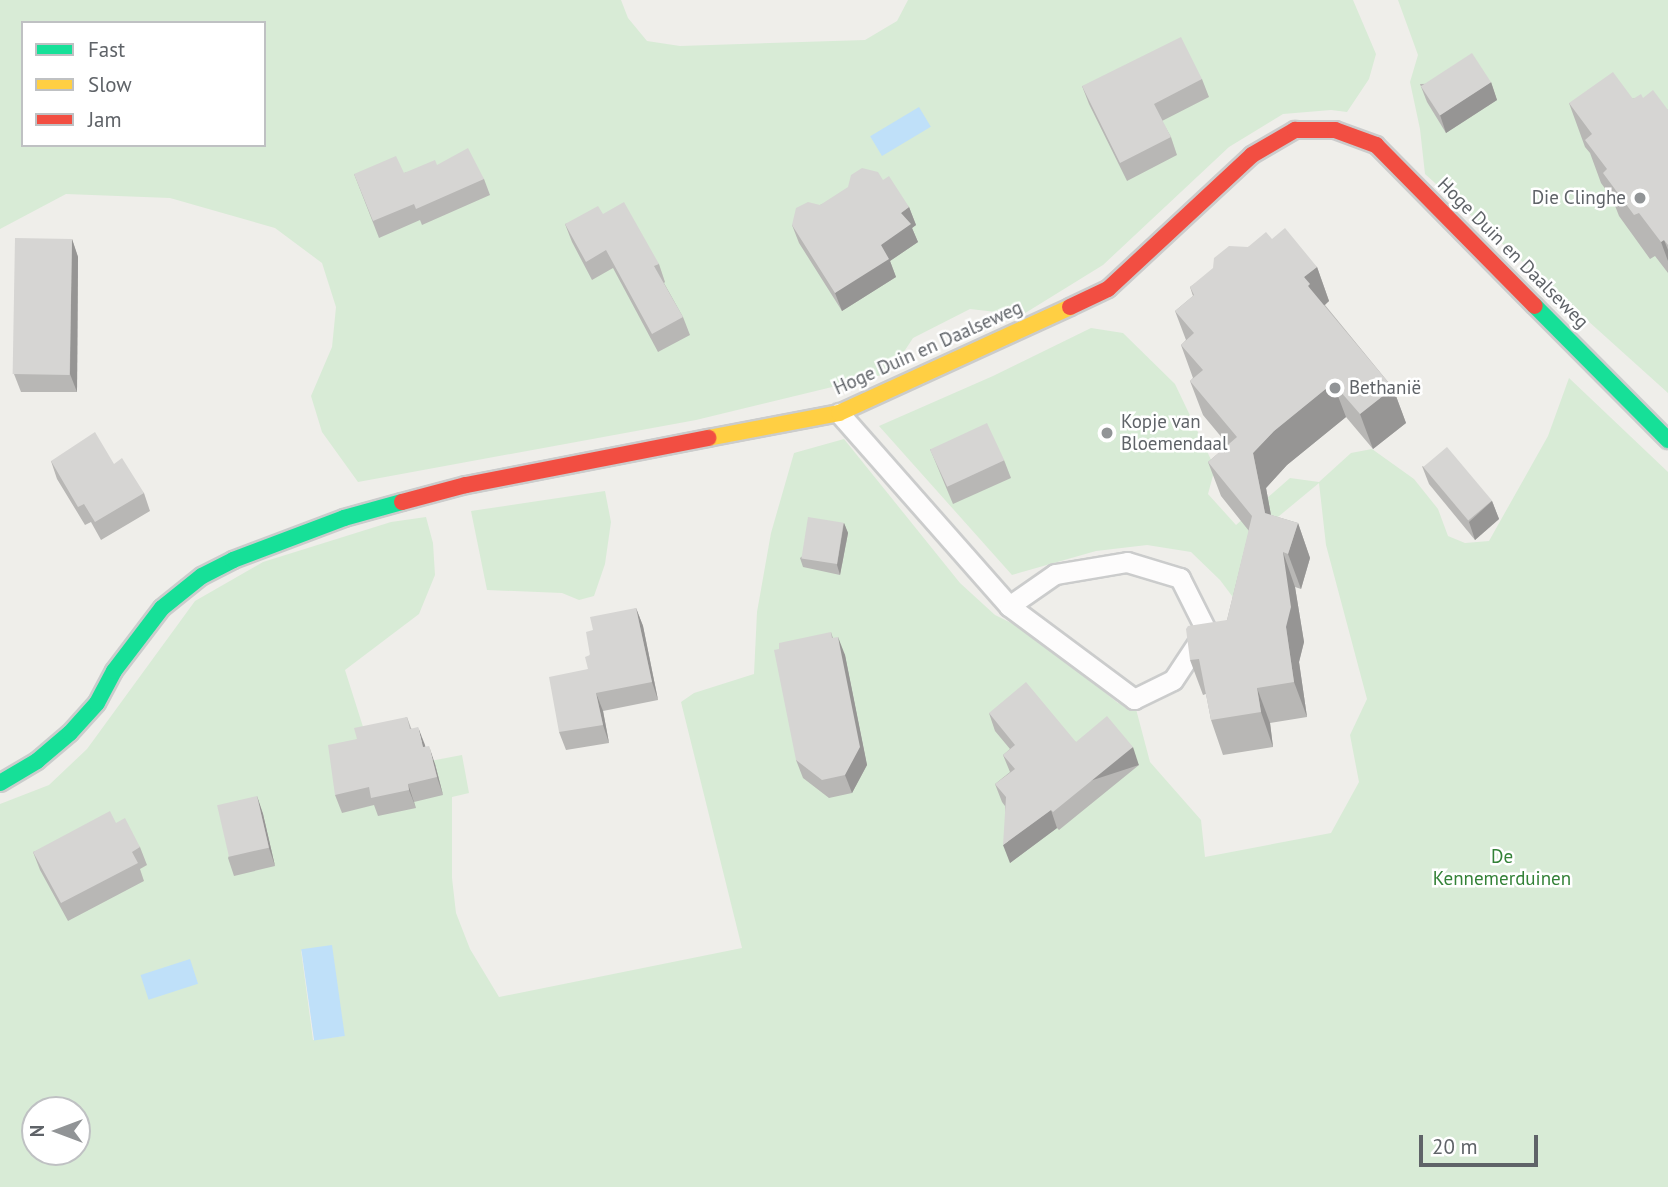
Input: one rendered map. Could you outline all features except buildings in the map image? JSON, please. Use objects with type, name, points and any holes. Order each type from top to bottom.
[{"type":"street","name":"Hoge Duin en Daalseweg","points":[[0,783],[37,761],[70,733],[97,703],[114,671],[162,608],[202,576],[233,560],[344,518],[466,485],[839,413],[1108,289],[1252,155],[1294,130],[1314,128],[1355,135],[1376,145],[1668,440]]},
{"type":"lane","points":[[839,413],[1009,606],[1134,699],[1173,680],[1206,630],[1180,578],[1127,562],[1055,574],[1009,606]]},
{"type":"green space","points":[[0,0],[621,0],[628,18],[647,41],[680,46],[865,40],[897,21],[908,0],[1353,0],[1376,54],[1369,79],[1347,112],[1331,110],[1283,114],[1229,147],[1103,265],[1022,315],[970,309],[913,338],[890,373],[696,420],[358,482],[322,432],[311,396],[332,347],[336,307],[322,263],[275,228],[170,198],[66,194],[0,229]]},
{"type":"green space","points":[[1398,0],[1668,0],[1668,393],[1425,174],[1420,129],[1410,82],[1418,55]]},
{"type":"green space","name":"De Kennemerduinen","points":[[1091,328],[1123,333],[1175,384],[1215,468],[1208,494],[1236,525],[1290,478],[1319,482],[1351,453],[1372,449],[1414,479],[1438,509],[1448,536],[1465,543],[1489,541],[1548,436],[1569,378],[1668,472],[1668,1187],[0,1187],[0,804],[49,785],[87,749],[195,601],[263,562],[391,522],[426,517],[433,543],[435,575],[419,614],[345,670],[377,771],[462,755],[469,793],[452,797],[452,878],[456,913],[470,949],[499,997],[742,948],[681,702],[694,693],[754,674],[757,612],[771,533],[794,453],[844,439],[960,583],[995,615],[1030,632],[1118,703],[1136,709],[1150,762],[1201,820],[1205,857],[1331,833],[1359,782],[1350,735],[1367,699],[1326,545],[1319,483],[1261,531],[1241,608],[1220,580],[1191,552],[1147,545],[1096,551],[1012,575],[879,426],[993,376]],"holes":[[[301,950],[344,1036],[313,1040]]]},
{"type":"green space","points":[[605,491],[611,522],[605,564],[594,596],[579,600],[562,593],[487,590],[471,511]]},
{"type":"water","points":[[919,107],[931,127],[882,156],[870,136]]},
{"type":"water","points":[[332,945],[345,1036],[314,1040],[301,949]]},
{"type":"water","points":[[190,959],[198,984],[149,1000],[141,975]]},
{"type":"traffic: fast","points":[[1535,306],[1668,440]]},
{"type":"traffic: fast","points":[[0,783],[37,761],[70,733],[97,703],[114,671],[162,608],[202,576],[233,560],[344,518],[402,502]]},
{"type":"traffic: slow","points":[[708,438],[839,413],[1070,307]]},
{"type":"traffic: jam","points":[[1070,307],[1108,289],[1252,155],[1295,130],[1335,130],[1376,145],[1535,306]]},
{"type":"traffic: jam","points":[[402,502],[466,485],[708,438]]},
{"type":"place","name":"Die Clinghe","points":[[1640,198]]},
{"type":"place","name":"Bethanië","points":[[1335,388]]},
{"type":"place","name":"Kopje van Bloemendaal","points":[[1107,433]]}]
